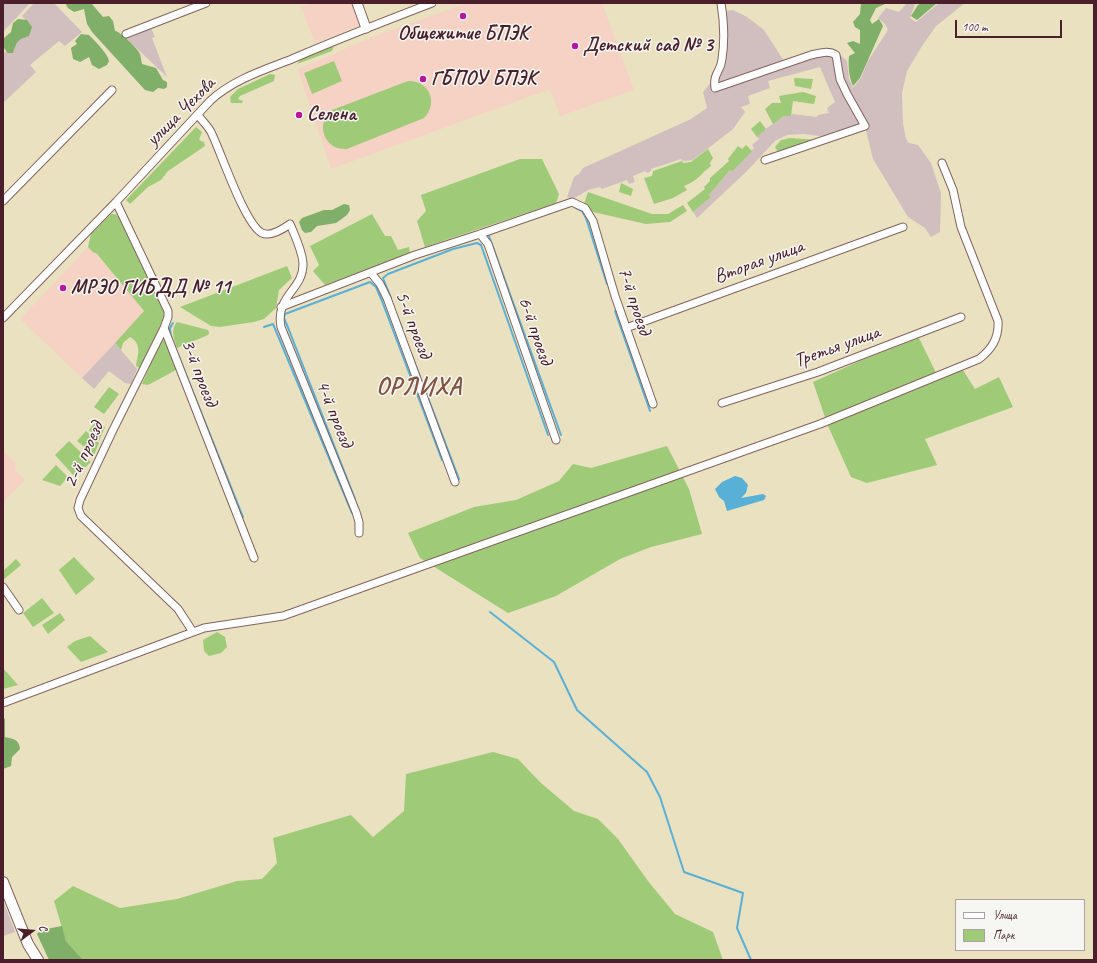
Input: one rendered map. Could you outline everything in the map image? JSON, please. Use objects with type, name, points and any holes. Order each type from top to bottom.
[{"type":"main road","points":[[3,882],[28,944],[38,960]]},
{"type":"street","points":[[126,34],[206,3]]},
{"type":"street","points":[[357,3],[366,28]]},
{"type":"street","name":"улица Чехова","points":[[3,318],[116,202],[215,96],[233,84],[366,28],[432,3]]},
{"type":"street","points":[[721,3],[725,29],[722,60],[714,79],[715,88],[812,55],[832,52],[836,55],[840,79],[846,94],[865,126],[765,160]]},
{"type":"street","points":[[3,201],[112,90]]},
{"type":"street","points":[[198,115],[210,131],[237,193],[256,229],[263,233],[269,233],[290,224],[295,235],[303,263],[300,280],[281,307]]},
{"type":"street","points":[[3,703],[193,632],[218,625],[253,622],[283,616],[820,424],[979,359],[992,347],[997,338],[998,321],[961,227],[955,196],[942,162]]},
{"type":"street","name":"3-й проезд","points":[[116,202],[168,311],[168,317],[164,328],[254,558]]},
{"type":"street","name":"7-й проезд","points":[[480,234],[572,202],[585,208],[593,221],[626,328],[652,404]]},
{"type":"street","name":"Вторая улица","points":[[626,328],[903,227]]},
{"type":"street","points":[[281,307],[300,298],[371,273],[414,255],[480,234]]},
{"type":"street","name":"6-й проезд","points":[[480,234],[488,244],[556,440]]},
{"type":"street","name":"5-й проезд","points":[[371,273],[380,284],[387,298],[455,482]]},
{"type":"street","name":"4-й проезд","points":[[281,307],[279,316],[281,327],[356,512],[359,522],[359,532]]},
{"type":"street","name":"Третья улица","points":[[722,403],[818,372],[961,317]]},
{"type":"street","name":"2-й проезд","points":[[164,328],[113,430],[80,500],[78,508],[81,516],[178,609],[193,632]]},
{"type":"street","points":[[3,587],[20,610]]},
{"type":"shaded area","points":[[3,3],[30,3],[3,32]]},
{"type":"shaded area","points":[[34,3],[54,3],[82,32],[65,46],[59,41],[30,65],[36,72],[3,103],[3,54],[31,26],[22,16]]},
{"type":"shaded area","points":[[312,3],[353,3],[361,25],[315,43],[301,7]]},
{"type":"shaded area","name":"ГБПОУ БПЭК","points":[[467,3],[602,3],[634,90],[560,116],[550,89],[331,169],[298,69],[380,34]]},
{"type":"shaded area","points":[[907,3],[915,4],[910,18],[916,22],[939,3],[965,3],[936,26],[922,46],[907,71],[902,93],[903,124],[906,139],[909,143],[918,145],[931,163],[941,193],[940,232],[931,237],[925,228],[908,217],[873,159],[864,122],[827,137],[804,134],[787,135],[775,141],[747,171],[697,218],[693,212],[711,197],[709,195],[731,169],[733,171],[754,148],[752,145],[759,139],[757,137],[760,133],[784,116],[791,116],[792,114],[817,117],[818,115],[829,113],[827,108],[835,102],[820,67],[768,81],[770,88],[748,96],[750,104],[741,107],[745,112],[733,129],[693,160],[683,161],[681,159],[651,169],[651,171],[647,173],[645,171],[633,176],[635,182],[629,184],[627,180],[602,189],[600,187],[588,190],[573,199],[567,197],[574,177],[579,174],[583,168],[691,119],[707,108],[703,92],[719,73],[718,66],[726,59],[722,39],[727,11],[733,10],[747,17],[764,30],[784,61],[824,49],[834,49],[847,61],[849,79],[853,88],[861,78],[868,61],[888,30],[885,24],[878,18],[886,8],[899,12]]},
{"type":"shaded area","points":[[151,28],[155,37],[152,38],[167,77],[126,38]]},
{"type":"shaded area","points":[[89,246],[145,311],[82,378],[20,319]]},
{"type":"shaded area","points":[[115,343],[137,369],[131,384],[125,383],[109,371],[94,389],[82,378]]},
{"type":"shaded area","points":[[3,451],[15,462],[15,470],[25,480],[3,502]]},
{"type":"shaded area","points":[[3,900],[15,932],[3,936]]},
{"type":"green space","points":[[65,3],[91,3],[103,17],[109,16],[113,21],[115,31],[125,37],[136,48],[140,54],[142,64],[156,68],[163,80],[167,82],[167,87],[164,89],[158,88],[153,92],[145,90],[92,32],[87,24],[84,9],[74,12],[68,8]]},
{"type":"green space","points":[[861,3],[887,3],[876,8],[870,20],[872,24],[879,19],[883,26],[860,78],[853,86],[849,68],[849,56],[855,53],[847,43],[853,41],[860,44],[860,30],[855,27],[853,22],[860,14]]},
{"type":"green space","points":[[921,3],[937,3],[917,20],[911,16]]},
{"type":"green space","points":[[18,19],[27,20],[32,27],[29,36],[18,42],[13,53],[8,53],[3,47],[3,39],[11,32],[13,23]]},
{"type":"green space","points":[[81,34],[89,35],[101,48],[108,58],[109,61],[107,65],[99,69],[92,65],[89,57],[80,62],[73,59],[71,48],[77,44],[75,41]]},
{"type":"green space","points":[[334,46],[332,51],[297,64],[302,58]]},
{"type":"green space","points":[[334,61],[342,81],[312,94],[304,73]]},
{"type":"green space","points":[[270,74],[275,75],[274,81],[240,96],[238,99],[243,101],[242,103],[231,103],[230,97],[238,89]]},
{"type":"green space","points":[[794,78],[813,79],[811,89],[795,86]]},
{"type":"green space","points":[[408,81],[421,84],[430,94],[431,106],[424,118],[347,149],[333,146],[324,136],[324,122],[332,110]]},
{"type":"green space","points":[[803,92],[816,96],[814,104],[793,101],[791,116],[784,116],[773,124],[765,109],[772,103],[781,103],[779,96]]},
{"type":"green space","points":[[760,121],[766,129],[757,137],[751,129]]},
{"type":"green space","points":[[196,127],[202,132],[199,140],[204,142],[205,146],[168,171],[161,180],[148,187],[130,204],[126,200]]},
{"type":"green space","points":[[790,138],[819,140],[778,152],[775,147],[781,140]]},
{"type":"green space","points":[[746,145],[752,151],[733,171],[730,170],[709,195],[711,197],[693,212],[687,203],[705,189],[704,187],[710,181],[710,178],[729,161],[728,159],[738,146],[742,149]]},
{"type":"green space","points":[[708,149],[713,158],[710,163],[711,166],[696,179],[684,186],[687,190],[673,198],[654,204],[644,178],[652,176],[653,171],[682,161],[683,163],[691,162]]},
{"type":"green space","points":[[520,159],[542,159],[559,194],[556,203],[425,247],[417,221],[426,211],[421,195]]},
{"type":"green space","points":[[621,183],[633,189],[631,196],[619,192]]},
{"type":"green space","points":[[588,192],[652,214],[668,214],[683,205],[687,211],[670,222],[646,224],[593,212],[584,204]]},
{"type":"green space","points":[[344,204],[349,205],[350,210],[347,215],[336,223],[317,226],[311,232],[305,233],[302,230],[299,222],[302,218],[324,210],[332,210]]},
{"type":"green space","points":[[111,214],[115,214],[119,217],[165,312],[165,318],[160,333],[140,368],[136,366],[138,346],[134,340],[130,337],[123,343],[121,350],[115,343],[144,311],[97,254],[88,247],[91,234]]},
{"type":"green space","points":[[372,214],[385,236],[391,236],[398,250],[409,247],[410,253],[325,285],[313,271],[319,265],[310,246]]},
{"type":"green space","points":[[287,266],[292,278],[279,290],[276,308],[264,319],[220,327],[211,326],[180,307]]},
{"type":"green space","points":[[177,322],[208,330],[209,333],[208,335],[177,348],[173,331]]},
{"type":"green space","points":[[919,338],[938,377],[961,367],[975,389],[999,377],[1013,407],[925,439],[937,465],[867,483],[851,477],[828,426],[813,382],[862,360]]},
{"type":"green space","points":[[165,340],[177,367],[176,370],[148,385],[142,384],[161,341]]},
{"type":"green space","points":[[109,387],[119,394],[104,414],[94,407]]},
{"type":"green space","points":[[96,421],[105,427],[99,441],[89,430]]},
{"type":"green space","points":[[86,431],[99,443],[94,455],[77,441]]},
{"type":"green space","points":[[69,441],[91,462],[75,477],[55,455]]},
{"type":"green space","points":[[667,446],[689,489],[702,534],[651,547],[620,559],[556,596],[508,613],[420,558],[408,533],[474,507],[516,500],[559,481],[573,464],[591,468]]},
{"type":"green space","points":[[56,465],[68,477],[60,486],[42,480]]},
{"type":"green space","points":[[74,557],[95,579],[76,595],[59,570]]},
{"type":"green space","points":[[16,559],[21,565],[3,580],[3,571]]},
{"type":"green space","points":[[42,598],[54,613],[33,627],[23,613]]},
{"type":"green space","points":[[60,613],[65,620],[48,634],[42,625]]},
{"type":"green space","points":[[217,632],[225,637],[227,647],[221,653],[209,656],[204,651],[203,640]]},
{"type":"green space","points":[[90,636],[108,652],[81,662],[67,647],[75,641]]},
{"type":"green space","points":[[3,668],[18,685],[3,689]]},
{"type":"green space","points":[[3,717],[5,719],[5,737],[17,741],[20,749],[12,757],[11,766],[3,769]]},
{"type":"green space","points":[[493,752],[518,759],[541,783],[574,811],[598,819],[618,839],[648,881],[675,914],[713,932],[723,960],[83,960],[66,941],[54,901],[73,886],[120,908],[177,899],[237,881],[262,879],[277,863],[273,838],[351,815],[373,837],[404,811],[406,774]]},
{"type":"green space","points":[[62,926],[66,941],[83,960],[49,960],[37,934],[41,930]]},
{"type":"water","points":[[735,476],[742,478],[748,485],[746,493],[741,498],[763,494],[766,496],[764,500],[727,511],[724,501],[719,497],[715,489],[722,482]]},
{"type":"waterway","points":[[574,207],[582,211],[586,218],[607,284]]},
{"type":"waterway","points":[[489,236],[561,435]]},
{"type":"waterway","points":[[391,298],[383,278],[388,274],[453,249],[477,243],[481,245],[548,435]]},
{"type":"waterway","points":[[355,499],[284,318],[285,314],[370,282],[376,287],[442,460]]},
{"type":"waterway","points":[[615,311],[650,411]]},
{"type":"waterway","points":[[397,316],[402,328]]},
{"type":"waterway","points":[[173,323],[170,328],[171,337],[243,517]]},
{"type":"waterway","points":[[264,327],[273,324],[352,513]]},
{"type":"waterway","points":[[411,353],[459,479]]},
{"type":"waterway","points":[[490,612],[554,662],[577,710],[647,772],[660,797],[684,872],[743,893],[737,928],[751,960]]},
{"type":"place","name":"Общежитие БПЭК","points":[[463,16]]},
{"type":"place","name":"Детский сад № 3","points":[[575,46]]},
{"type":"place","name":"ГБПОУ БПЭК","points":[[423,79]]},
{"type":"place","name":"Селена","points":[[299,115]]},
{"type":"place","name":"МРЭО ГИБДД № 11","points":[[63,288]]},
{"type":"district","name":"ОРЛИХА","points":[[419,388]]}]
